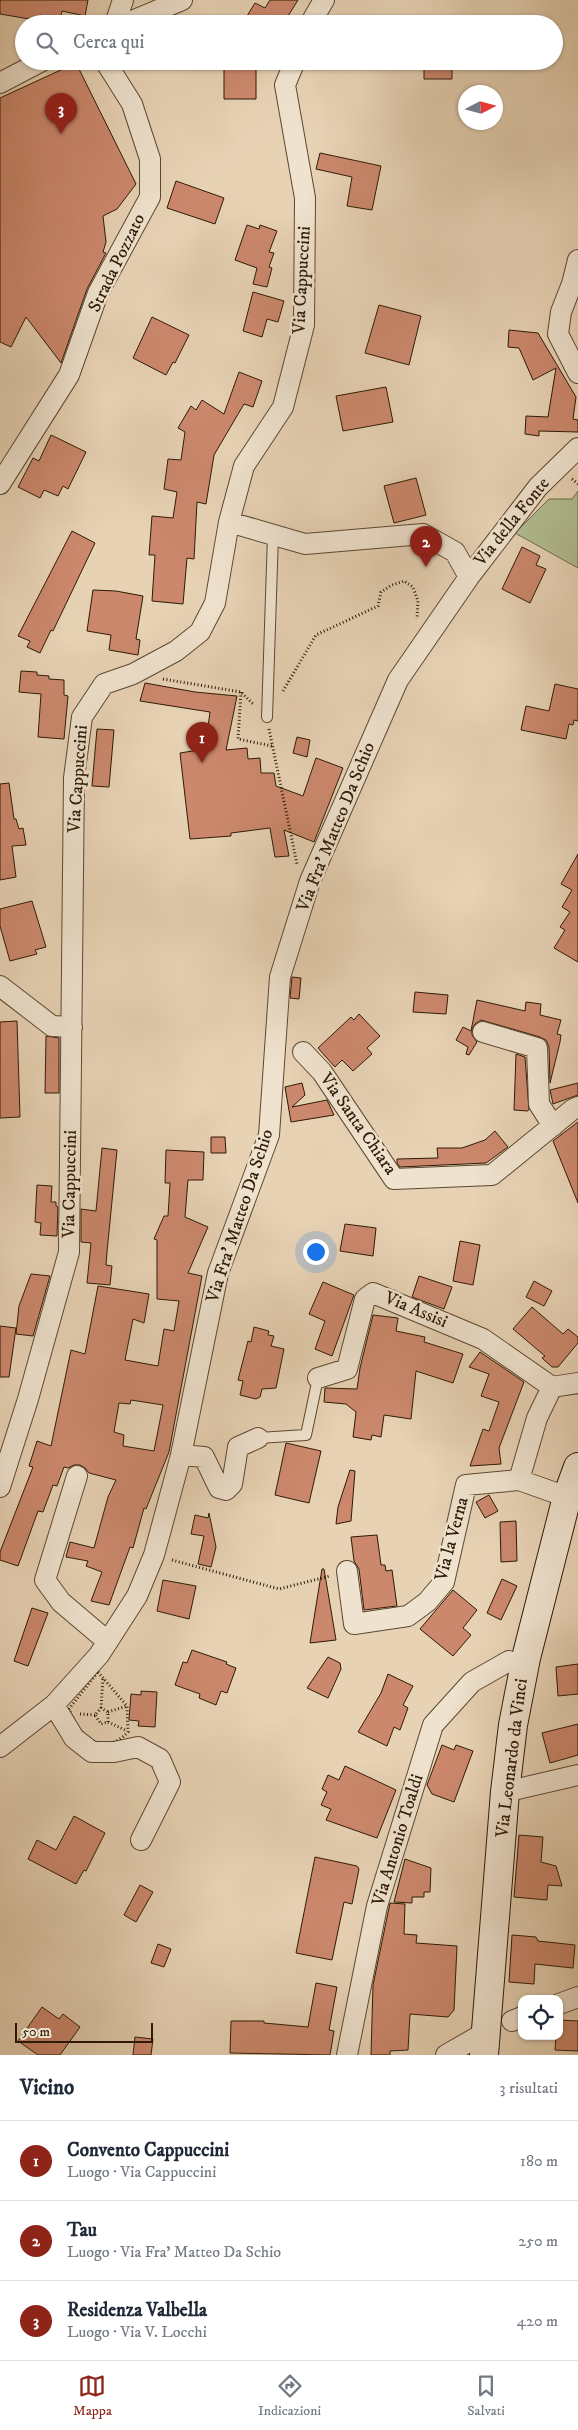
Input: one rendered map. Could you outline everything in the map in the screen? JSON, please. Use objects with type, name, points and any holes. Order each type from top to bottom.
[{"type":"street","points":[[118,15],[123,0]]},
{"type":"street","points":[[145,8],[182,0]]},
{"type":"street","points":[[315,15],[324,0]]},
{"type":"street","points":[[0,83],[25,70]]},
{"type":"street","name":"Strada Pozzato","points":[[0,484],[69,376],[98,293],[150,196],[150,159],[132,104],[111,70]]},
{"type":"street","name":"Via Cappuccini","points":[[0,1487],[28,1399],[69,1252],[74,778],[82,717],[104,684],[132,674],[176,651],[200,632],[215,603],[229,522],[244,466],[283,407],[304,325],[305,198],[285,84],[291,70]]},
{"type":"street","points":[[578,260],[572,284],[561,312],[558,334],[578,373]]},
{"type":"street","name":"Via della Fonte","points":[[469,577],[538,487],[578,448]]},
{"type":"street","points":[[229,522],[305,544],[423,534],[454,552],[469,577]]},
{"type":"street","name":"Via Fra' Matteo Da Schio","points":[[0,1747],[54,1705],[99,1655],[136,1596],[154,1555],[181,1455],[218,1273],[269,1135],[280,977],[310,881],[398,680],[469,577]]},
{"type":"street","points":[[0,986],[52,1026],[72,1027]]},
{"type":"street","points":[[483,1032],[537,1048],[539,1104],[554,1126]]},
{"type":"street","name":"Via Santa Chiara","points":[[303,1052],[322,1072],[394,1180],[492,1175],[578,1107]]},
{"type":"street","name":"Via Assisi","points":[[318,1378],[347,1369],[365,1299],[373,1292],[483,1339],[552,1387]]},
{"type":"street","points":[[567,1497],[519,1480],[537,1418],[552,1387],[578,1383]]},
{"type":"street","name":"Via Assisi","points":[[181,1455],[204,1457],[219,1488],[226,1490],[232,1484],[238,1447],[258,1438]]},
{"type":"street","name":"Via Leonardo da Vinci","points":[[485,2044],[505,1792],[513,1725],[526,1658],[567,1497],[578,1467]]},
{"type":"street","points":[[77,1476],[44,1580],[61,1602],[107,1641]]},
{"type":"street","name":"Via la Verna","points":[[347,1571],[354,1624],[408,1616],[427,1602],[444,1582],[466,1485],[519,1480]]},
{"type":"street","name":"Via Antonio Toaldi","points":[[347,2055],[377,1906],[433,1725],[472,1682],[509,1662]]},
{"type":"street","points":[[54,1705],[74,1738],[92,1752],[114,1752],[138,1747],[160,1759],[170,1782],[141,1840]]},
{"type":"street","points":[[505,1792],[578,1776]]},
{"type":"street","points":[[563,2003],[578,1997]]},
{"type":"street","points":[[446,2055],[485,2044]]},
{"type":"lane","points":[[267,717],[273,535]]},
{"type":"lane","name":"Via Assisi","points":[[258,1438],[306,1434],[318,1378]]},
{"type":"path","points":[[267,717],[316,635],[378,606],[381,592],[392,585],[404,582],[413,587],[418,601],[416,628]]},
{"type":"path","points":[[132,674],[241,692],[238,739],[272,746],[295,862],[310,881]]},
{"type":"path","points":[[154,1555],[279,1589],[347,1571]]},
{"type":"path","points":[[98,1672],[103,1678],[127,1706],[128,1732],[120,1741],[107,1743],[92,1742],[83,1735],[72,1718],[69,1709],[71,1704],[98,1672]]},
{"type":"path","points":[[103,1678],[101,1708],[95,1715],[101,1724],[108,1722],[128,1732]]},
{"type":"path","points":[[101,1708],[108,1712],[127,1706]]},
{"type":"path","points":[[108,1712],[108,1722]]},
{"type":"green space","points":[[578,491],[578,568],[515,533],[549,499],[572,499]]},
{"type":"building","points":[[0,0],[88,0],[85,15],[62,11],[61,15],[15,15],[15,17],[0,14]]},
{"type":"building","points":[[270,0],[298,0],[289,15],[248,15],[255,3],[265,8]]},
{"type":"building","points":[[61,70],[79,70],[136,184],[117,209],[103,216],[106,242],[103,252],[106,253],[87,289],[61,363],[26,317],[11,347],[0,342],[0,98]]},
{"type":"building","points":[[224,70],[256,70],[256,99],[224,99]]},
{"type":"building","points":[[424,70],[452,70],[452,79],[424,79]]},
{"type":"building","points":[[320,153],[381,166],[372,210],[347,206],[352,177],[316,169]]},
{"type":"building","points":[[176,181],[224,198],[215,224],[167,208]]},
{"type":"building","points":[[247,225],[259,229],[260,225],[277,231],[269,252],[274,253],[269,267],[272,268],[267,287],[253,284],[257,268],[235,260]]},
{"type":"building","points":[[253,292],[284,301],[278,322],[267,319],[262,337],[243,331]]},
{"type":"building","points":[[379,305],[421,316],[409,365],[365,353]]},
{"type":"building","points":[[152,317],[189,335],[175,363],[173,362],[166,375],[133,358]]},
{"type":"building","points":[[509,330],[538,333],[576,397],[573,419],[578,420],[578,432],[539,431],[539,436],[525,434],[526,416],[548,417],[556,368],[533,380],[519,348],[508,347]]},
{"type":"building","points":[[239,372],[262,381],[253,407],[244,404],[214,455],[206,504],[197,502],[194,559],[187,558],[183,604],[152,601],[155,555],[149,555],[152,516],[173,518],[177,492],[164,489],[168,459],[181,460],[185,432],[178,428],[191,406],[196,410],[202,400],[224,414]]},
{"type":"building","points":[[386,387],[393,422],[343,431],[336,396]]},
{"type":"building","points":[[51,435],[86,452],[68,489],[63,486],[58,496],[44,490],[40,498],[18,487],[33,458],[39,461]]},
{"type":"building","points":[[416,478],[426,515],[394,523],[384,486]]},
{"type":"building","points":[[72,531],[95,543],[53,631],[51,630],[40,653],[27,647],[30,641],[18,636]]},
{"type":"building","points":[[522,547],[540,556],[536,565],[546,569],[530,603],[502,589]]},
{"type":"building","points":[[93,590],[116,591],[143,596],[136,639],[140,640],[138,655],[109,650],[111,635],[87,631]]},
{"type":"building","points":[[21,671],[37,672],[37,675],[49,676],[49,679],[64,680],[64,695],[68,696],[64,739],[38,737],[41,694],[19,692]]},
{"type":"building","points":[[145,683],[195,692],[237,696],[226,750],[247,748],[248,759],[260,758],[261,773],[274,773],[276,786],[303,796],[316,758],[343,768],[314,842],[284,830],[289,856],[275,857],[270,828],[231,833],[231,836],[190,839],[180,753],[205,749],[210,712],[140,701]]},
{"type":"building","points":[[555,684],[578,689],[578,721],[574,720],[573,725],[569,724],[566,739],[521,730],[526,706],[549,711]]},
{"type":"building","points":[[97,729],[114,730],[109,787],[92,786]]},
{"type":"building","points":[[297,737],[310,740],[307,757],[293,753]]},
{"type":"building","points":[[9,783],[14,819],[16,819],[19,829],[23,828],[26,845],[12,846],[16,877],[0,880],[0,784]]},
{"type":"building","points":[[578,854],[578,962],[554,948],[565,930],[560,927],[570,912],[562,907],[572,890],[561,884]]},
{"type":"building","points":[[32,901],[46,947],[35,950],[37,954],[10,961],[0,926],[0,909]]},
{"type":"building","points":[[292,977],[301,978],[299,999],[290,998]]},
{"type":"building","points":[[415,992],[448,995],[446,1014],[413,1012]]},
{"type":"building","points":[[477,1000],[525,1011],[526,1002],[541,1004],[540,1015],[561,1020],[557,1034],[561,1035],[560,1042],[550,1083],[549,1047],[546,1040],[540,1037],[481,1020],[472,1029],[472,1035],[477,1042],[469,1055],[466,1054],[468,1047],[456,1040],[463,1027],[471,1031]]},
{"type":"building","points":[[359,1014],[380,1036],[367,1048],[372,1054],[353,1071],[342,1060],[335,1067],[318,1048],[351,1017],[354,1020]]},
{"type":"building","points":[[17,1021],[20,1117],[0,1118],[0,1022]]},
{"type":"building","points":[[46,1036],[59,1038],[59,1093],[45,1093]]},
{"type":"building","points":[[516,1054],[525,1057],[529,1110],[527,1111],[514,1110]]},
{"type":"building","points":[[302,1083],[305,1095],[292,1107],[327,1100],[334,1115],[291,1122],[285,1087]]},
{"type":"building","points":[[578,1083],[578,1095],[553,1104],[550,1090]]},
{"type":"building","points":[[578,1122],[578,1203],[553,1141]]},
{"type":"building","points":[[495,1131],[508,1147],[486,1163],[400,1167],[397,1163],[397,1159],[438,1158],[437,1148],[462,1148],[485,1140]]},
{"type":"building","points":[[211,1137],[225,1137],[226,1153],[211,1153]]},
{"type":"building","points":[[102,1148],[117,1150],[106,1265],[112,1266],[110,1285],[87,1283],[91,1243],[81,1242],[81,1209],[96,1211]]},
{"type":"building","points":[[166,1150],[204,1152],[203,1180],[188,1180],[185,1217],[208,1227],[188,1273],[202,1276],[169,1452],[146,1509],[144,1508],[133,1548],[130,1547],[109,1605],[91,1601],[102,1572],[86,1566],[88,1561],[66,1557],[70,1542],[94,1548],[108,1497],[116,1480],[89,1473],[80,1465],[64,1467],[57,1486],[53,1485],[43,1512],[38,1511],[18,1566],[0,1560],[0,1552],[33,1467],[29,1466],[37,1441],[51,1446],[71,1350],[85,1354],[98,1286],[149,1294],[144,1323],[133,1319],[125,1360],[158,1366],[164,1329],[174,1331],[179,1301],[157,1299],[157,1240],[154,1239],[164,1216],[168,1216],[170,1183],[165,1183]],"holes":[[[131,1400],[163,1405],[154,1451],[123,1446],[124,1435],[114,1432],[119,1403],[130,1404]]]},
{"type":"building","points":[[37,1185],[52,1186],[51,1202],[56,1202],[58,1207],[57,1236],[40,1235],[41,1223],[35,1222]]},
{"type":"building","points":[[345,1224],[376,1228],[373,1256],[340,1251]]},
{"type":"building","points":[[460,1241],[480,1245],[473,1285],[453,1281]]},
{"type":"building","points":[[31,1274],[50,1276],[33,1336],[16,1334],[19,1306]]},
{"type":"building","points":[[419,1276],[452,1287],[444,1309],[412,1297]]},
{"type":"building","points":[[534,1281],[552,1291],[544,1306],[526,1297]]},
{"type":"building","points":[[323,1282],[354,1295],[332,1356],[315,1349],[325,1321],[309,1314]]},
{"type":"building","points":[[532,1307],[563,1334],[568,1329],[578,1337],[578,1343],[558,1367],[552,1367],[542,1358],[545,1356],[513,1329]]},
{"type":"building","points":[[373,1315],[398,1318],[396,1331],[425,1337],[424,1342],[463,1354],[453,1383],[416,1371],[411,1419],[384,1415],[381,1437],[372,1435],[371,1440],[353,1437],[356,1412],[346,1404],[324,1402],[325,1388],[357,1389],[360,1368]]},
{"type":"building","points":[[0,1326],[16,1328],[9,1377],[0,1377]]},
{"type":"building","points":[[254,1327],[269,1331],[268,1335],[274,1336],[271,1346],[284,1349],[276,1388],[262,1389],[260,1397],[256,1399],[240,1395],[243,1381],[238,1380],[248,1341],[251,1342]]},
{"type":"building","points":[[480,1352],[524,1382],[499,1448],[501,1464],[470,1466],[483,1429],[489,1431],[499,1402],[481,1396],[489,1374],[469,1367]]},
{"type":"building","points":[[286,1443],[321,1451],[309,1503],[275,1495]]},
{"type":"building","points":[[350,1470],[355,1471],[351,1521],[336,1524],[338,1507]]},
{"type":"building","points":[[489,1495],[498,1511],[485,1518],[476,1502]]},
{"type":"building","points":[[209,1513],[216,1547],[211,1567],[198,1564],[204,1536],[191,1534],[195,1515],[208,1518]]},
{"type":"building","points":[[516,1521],[517,1561],[501,1562],[500,1522]]},
{"type":"building","points":[[377,1535],[381,1565],[385,1565],[386,1571],[392,1570],[397,1606],[364,1610],[359,1569],[354,1561],[351,1537]]},
{"type":"building","points":[[322,1569],[324,1569],[336,1640],[310,1643]]},
{"type":"building","points":[[502,1579],[517,1586],[501,1620],[487,1613]]},
{"type":"building","points":[[163,1580],[196,1586],[189,1619],[157,1611]]},
{"type":"building","points":[[453,1590],[477,1610],[463,1628],[471,1635],[453,1656],[420,1629]]},
{"type":"building","points":[[32,1608],[48,1613],[28,1666],[14,1661]]},
{"type":"building","points":[[192,1650],[227,1662],[226,1664],[236,1668],[227,1693],[221,1691],[216,1705],[199,1698],[200,1694],[175,1685],[183,1662],[187,1663]]},
{"type":"building","points":[[328,1657],[340,1663],[341,1669],[328,1698],[307,1688]]},
{"type":"building","points":[[578,1664],[578,1694],[558,1696],[556,1667]]},
{"type":"building","points":[[388,1674],[413,1686],[403,1705],[408,1708],[400,1730],[394,1727],[387,1746],[358,1732],[381,1693]]},
{"type":"building","points":[[141,1691],[157,1692],[155,1727],[138,1726],[139,1721],[129,1720],[131,1694],[141,1695]]},
{"type":"building","points":[[578,1724],[578,1755],[550,1763],[542,1733]]},
{"type":"building","points":[[442,1745],[454,1750],[456,1745],[473,1751],[454,1802],[432,1794],[427,1785]]},
{"type":"building","points":[[345,1766],[396,1790],[377,1838],[326,1820],[331,1809],[321,1805],[327,1792],[322,1789],[328,1775],[339,1780]]},
{"type":"building","points":[[74,1816],[105,1833],[86,1871],[84,1870],[76,1884],[28,1859],[37,1840],[56,1850]]},
{"type":"building","points":[[519,1835],[543,1837],[541,1862],[556,1866],[562,1886],[548,1885],[547,1900],[514,1897]]},
{"type":"building","points":[[315,1857],[357,1866],[359,1869],[352,1904],[344,1902],[332,1960],[296,1953]]},
{"type":"building","points":[[405,1859],[431,1868],[430,1892],[424,1892],[424,1897],[412,1897],[412,1903],[394,1902]]},
{"type":"building","points":[[140,1885],[153,1892],[136,1922],[124,1915]]},
{"type":"building","points":[[390,1903],[405,1904],[404,1934],[417,1935],[416,1943],[457,1946],[454,2010],[448,2017],[410,2014],[408,2050],[390,2051],[390,2055],[371,2055],[373,1985]]},
{"type":"building","points":[[512,1935],[536,1937],[538,1941],[575,1945],[573,1968],[535,1964],[534,1984],[509,1982]]},
{"type":"building","points":[[158,1944],[171,1949],[164,1967],[151,1963]]},
{"type":"building","points":[[316,1983],[337,1987],[329,2030],[334,2031],[330,2055],[230,2053],[231,2021],[264,2021],[264,2023],[308,2027]]},
{"type":"building","points":[[42,2007],[59,2019],[63,2014],[80,2027],[60,2055],[38,2055],[18,2041]]},
{"type":"building","points":[[563,2020],[578,2021],[578,2051],[555,2050],[556,2040],[563,2040]]},
{"type":"building","points":[[135,2037],[153,2039],[151,2055],[133,2055]]},
{"type":"place","name":"Residenza Valbella","points":[[61,134]]},
{"type":"place","name":"Tau","points":[[426,567]]},
{"type":"place","name":"Convento Cappuccini","points":[[202,763]]}]
